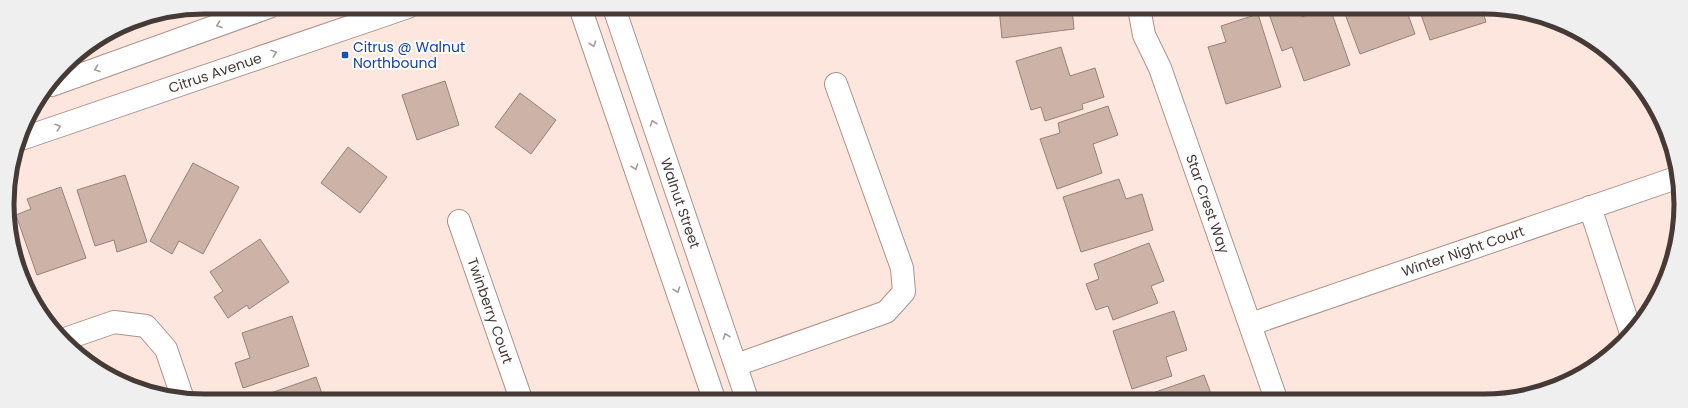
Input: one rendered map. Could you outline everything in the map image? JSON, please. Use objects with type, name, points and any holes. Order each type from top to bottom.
[{"type":"street","points":[[57,83],[250,14]]},
{"type":"street","name":"Citrus Avenue","points":[[26,137],[387,14]]},
{"type":"street","points":[[582,14],[712,394]]},
{"type":"street","name":"Walnut Street","points":[[616,14],[746,394]]},
{"type":"street","name":"Star Crest Way","points":[[1140,14],[1144,35],[1160,68],[1274,394]]},
{"type":"street","points":[[736,365],[886,312],[904,292],[902,268],[836,84]]},
{"type":"street","name":"Winter Night Court","points":[[1251,324],[1672,179]]},
{"type":"street","points":[[1590,207],[1629,327]]},
{"type":"street","name":"Twinberry Court","points":[[459,221],[519,394]]},
{"type":"street","points":[[69,337],[114,322],[146,326],[166,349],[181,392]]},
{"type":"building","points":[[1000,14],[1073,14],[1074,29],[1002,38]]},
{"type":"building","points":[[1258,14],[1281,87],[1226,104],[1208,47],[1226,42],[1221,26]]},
{"type":"building","points":[[1269,14],[1301,14],[1302,17],[1310,14],[1332,14],[1350,65],[1304,81],[1292,47],[1282,51]]},
{"type":"building","points":[[1345,14],[1408,14],[1415,34],[1360,54]]},
{"type":"building","points":[[1421,14],[1484,14],[1486,22],[1430,40]]},
{"type":"building","points":[[1061,47],[1070,76],[1095,68],[1104,97],[1082,104],[1083,109],[1045,121],[1041,107],[1031,110],[1016,61]]},
{"type":"building","points":[[445,81],[459,125],[417,140],[402,95]]},
{"type":"building","points":[[520,93],[556,120],[531,154],[495,127]]},
{"type":"building","points":[[1108,106],[1118,135],[1093,144],[1102,173],[1057,189],[1040,139],[1060,133],[1058,123]]},
{"type":"building","points":[[348,147],[387,177],[360,213],[321,183]]},
{"type":"building","points":[[193,163],[239,187],[203,254],[179,241],[172,254],[150,241]]},
{"type":"building","points":[[125,175],[147,242],[117,252],[114,240],[95,246],[77,190]]},
{"type":"building","points":[[1119,179],[1126,199],[1142,194],[1153,230],[1081,252],[1063,197]]},
{"type":"building","points":[[61,187],[86,258],[37,275],[16,215],[31,209],[27,199]]},
{"type":"building","points":[[260,239],[289,282],[249,309],[247,305],[228,318],[214,297],[223,291],[210,272]]},
{"type":"building","points":[[1149,243],[1164,281],[1151,286],[1158,303],[1113,320],[1108,306],[1096,310],[1086,284],[1099,279],[1094,264]]},
{"type":"building","points":[[1174,311],[1187,350],[1166,357],[1172,376],[1132,389],[1113,331]]},
{"type":"building","points":[[292,316],[309,366],[243,388],[235,363],[250,358],[242,333]]},
{"type":"building","points":[[1204,375],[1211,394],[1150,394]]},
{"type":"building","points":[[316,377],[322,394],[268,394]]},
{"type":"place","name":"Citrus @ Walnut Northbound","points":[[345,55]]}]
